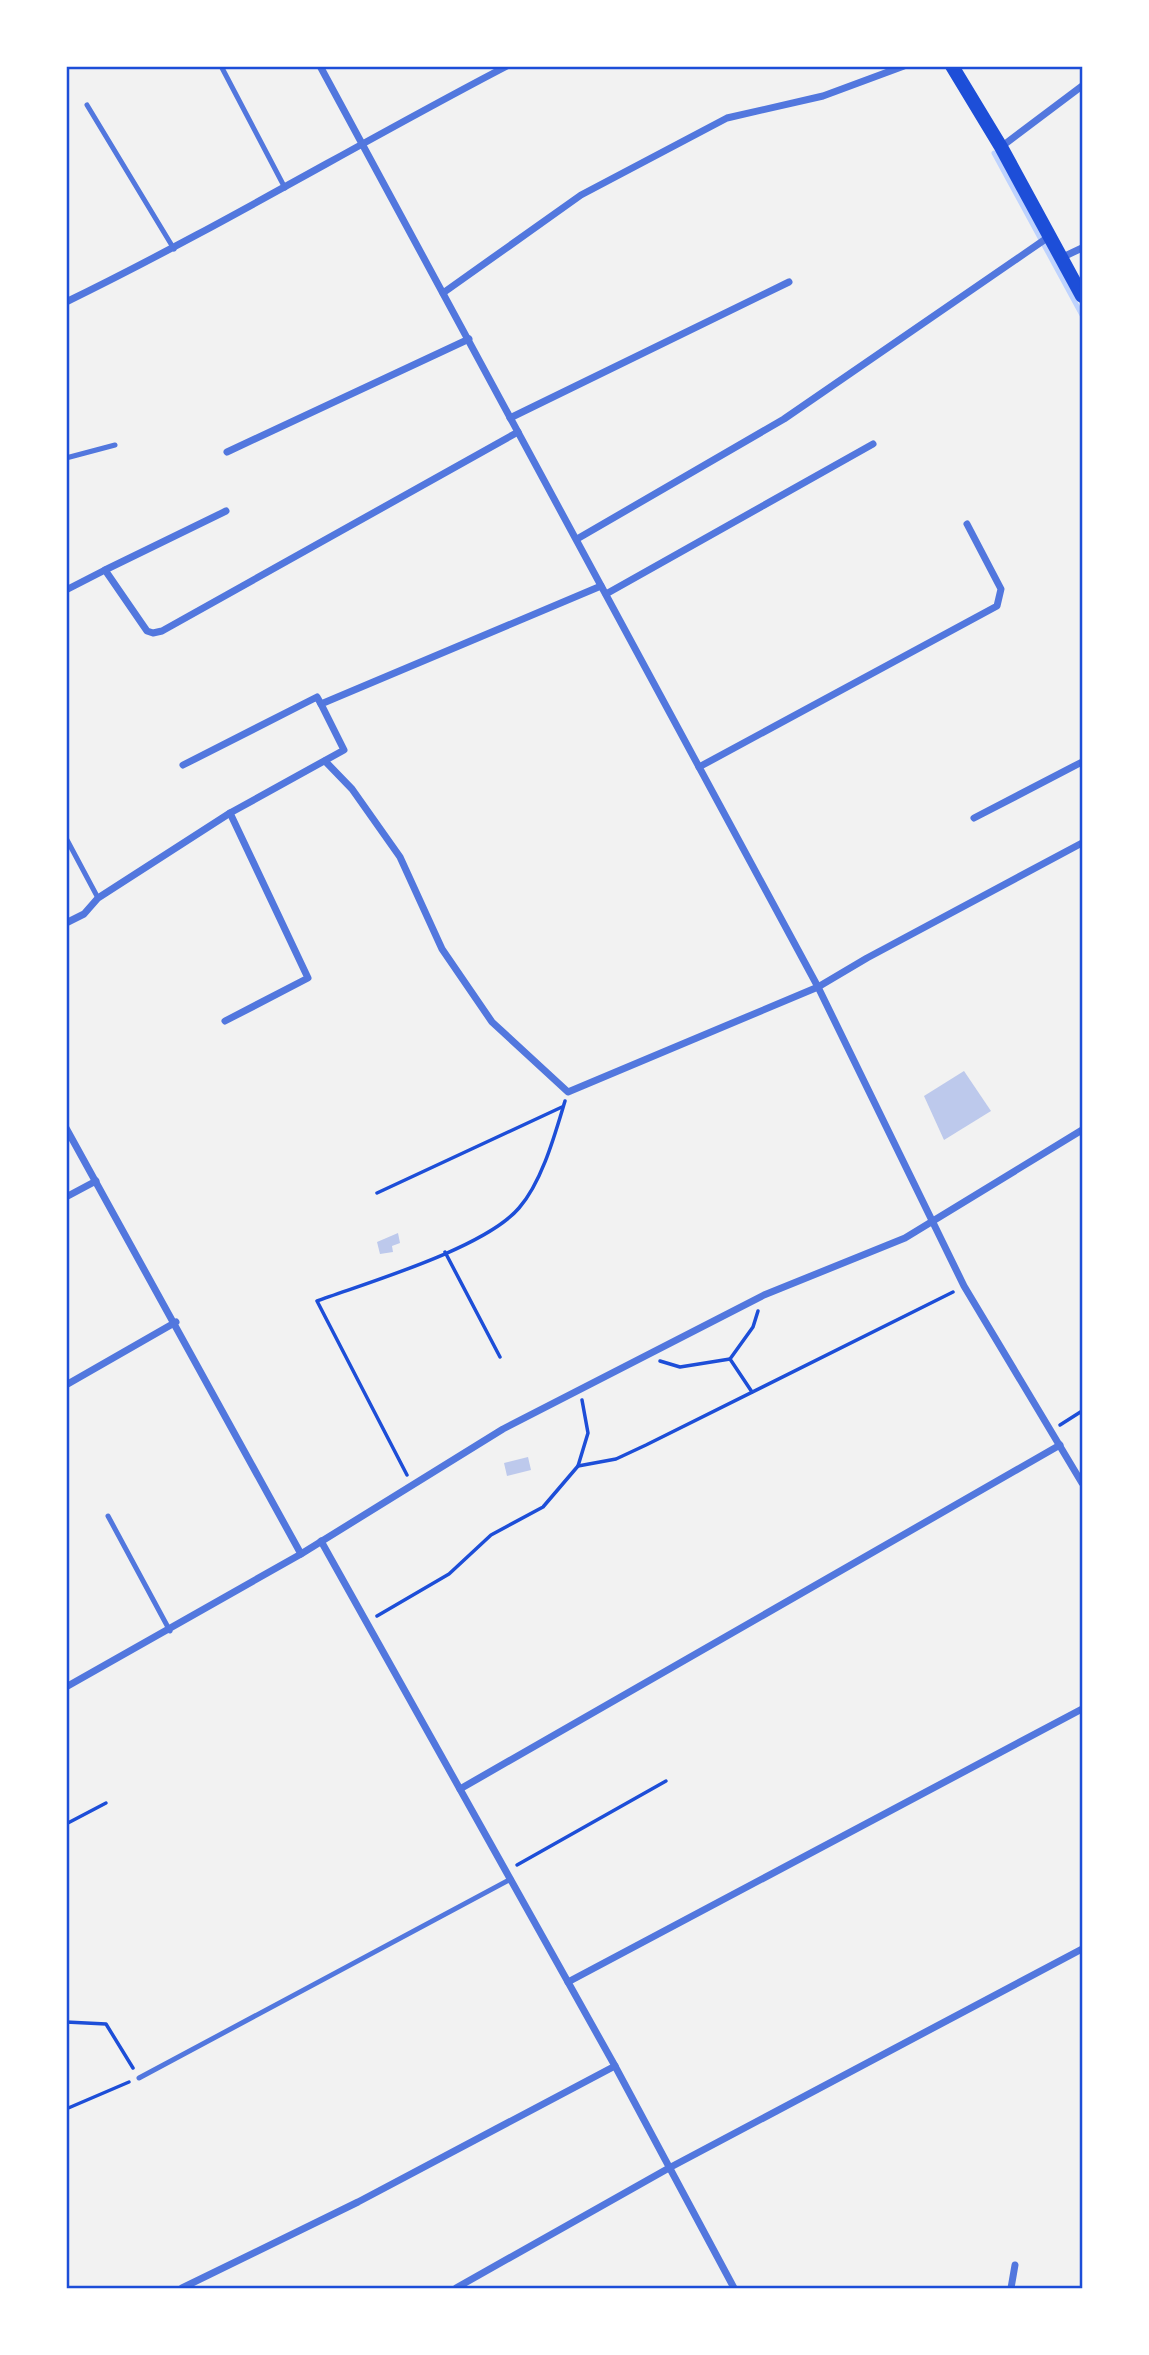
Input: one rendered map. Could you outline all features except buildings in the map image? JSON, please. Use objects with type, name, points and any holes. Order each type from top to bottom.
[{"type":"main road","points":[[952,66],[1001,147],[1047,238],[1063,257],[1083,296]]},
{"type":"street","points":[[320,66],[359,143],[469,339],[818,987],[964,1286],[1083,1483]]},
{"type":"street","points":[[66,302],[174,249],[285,188],[359,143],[507,66]]},
{"type":"street","points":[[443,293],[581,195],[727,118],[823,96],[904,66]]},
{"type":"street","points":[[1001,147],[1083,86]]},
{"type":"street","points":[[577,539],[784,419],[1047,238]]},
{"type":"street","points":[[1063,257],[1083,248]]},
{"type":"street","points":[[510,418],[789,282]]},
{"type":"street","points":[[227,452],[469,339]]},
{"type":"street","points":[[105,570],[147,631],[162,631],[518,432]]},
{"type":"street","points":[[606,594],[873,444]]},
{"type":"street","points":[[66,590],[226,511]]},
{"type":"street","points":[[699,766],[998,606],[1001,589],[967,524]]},
{"type":"street","points":[[321,704],[601,586]]},
{"type":"street","points":[[66,923],[84,914],[98,898],[230,813],[344,750],[317,697],[183,765]]},
{"type":"street","points":[[325,761],[352,789],[400,857],[442,949],[492,1023],[568,1092],[818,987],[1083,843]]},
{"type":"street","points":[[974,818],[1083,762]]},
{"type":"street","points":[[225,1021],[307,978],[230,813]]},
{"type":"street","points":[[66,1128],[176,1322],[301,1554]]},
{"type":"street","points":[[66,1687],[170,1631],[301,1554],[503,1429],[764,1295],[905,1238],[1083,1130]]},
{"type":"street","points":[[66,1197],[96,1181]]},
{"type":"street","points":[[66,1385],[176,1322]]},
{"type":"street","points":[[460,1788],[1060,1445]]},
{"type":"street","points":[[321,1541],[615,2066],[734,2288]]},
{"type":"street","points":[[568,1982],[1083,1709]]},
{"type":"street","points":[[456,2288],[669,2168],[1083,1949]]},
{"type":"street","points":[[181,2288],[358,2202],[615,2066]]},
{"type":"street","points":[[1012,2288],[1015,2265]]},
{"type":"lane","points":[[221,66],[285,188]]},
{"type":"lane","points":[[87,105],[174,249]]},
{"type":"lane","points":[[66,458],[115,445]]},
{"type":"lane","points":[[66,838],[98,898]]},
{"type":"lane","points":[[108,1516],[170,1631]]},
{"type":"lane","points":[[139,2078],[511,1879]]},
{"type":"path","points":[[412,1485],[317,1301],[444,1252],[502,1226],[522,1206],[551,1146],[568,1092]]},
{"type":"path","points":[[377,1193],[563,1107]]},
{"type":"path","points":[[444,1252],[500,1357]]},
{"type":"path","points":[[578,1466],[616,1459],[964,1286]]},
{"type":"path","points":[[647,1357],[680,1367],[730,1359],[753,1327],[764,1295]]},
{"type":"path","points":[[730,1359],[752,1392]]},
{"type":"path","points":[[367,1622],[449,1574],[491,1535],[543,1507],[578,1466],[588,1433],[580,1388]]},
{"type":"path","points":[[1052,1430],[1083,1411]]},
{"type":"path","points":[[506,1871],[666,1781]]},
{"type":"path","points":[[66,1824],[106,1802]]},
{"type":"path","points":[[66,2022],[106,2024],[139,2078],[66,2109]]},
{"type":"waterway","points":[[994,153],[1082,315]]}]
